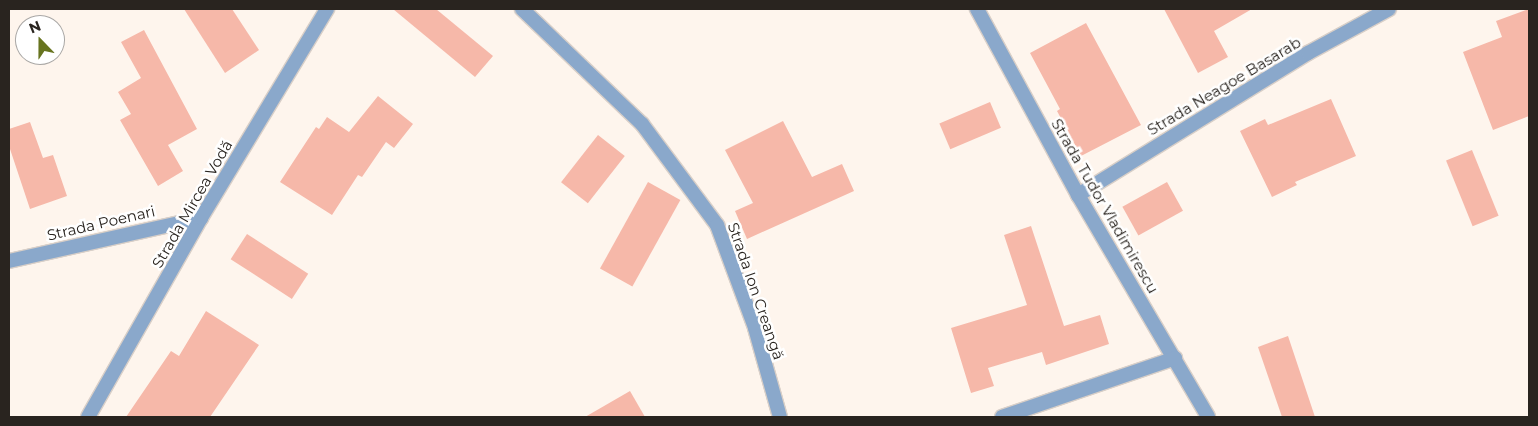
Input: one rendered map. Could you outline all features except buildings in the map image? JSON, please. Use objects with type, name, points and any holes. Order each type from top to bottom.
[{"type":"street","name":"Strada Mircea Vodă","points":[[88,417],[201,218],[327,9]]},
{"type":"street","name":"Strada Ion Creangă","points":[[522,9],[642,124],[717,225],[755,328],[780,417]]},
{"type":"street","name":"Strada Tudor Vladimirescu","points":[[977,9],[1078,195],[1208,417]]},
{"type":"street","name":"Strada Neagoe Basarab","points":[[1078,195],[1308,53],[1389,9]]},
{"type":"street","name":"Strada Poenari","points":[[9,260],[201,218]]},
{"type":"street","points":[[1002,417],[1175,358]]}]
